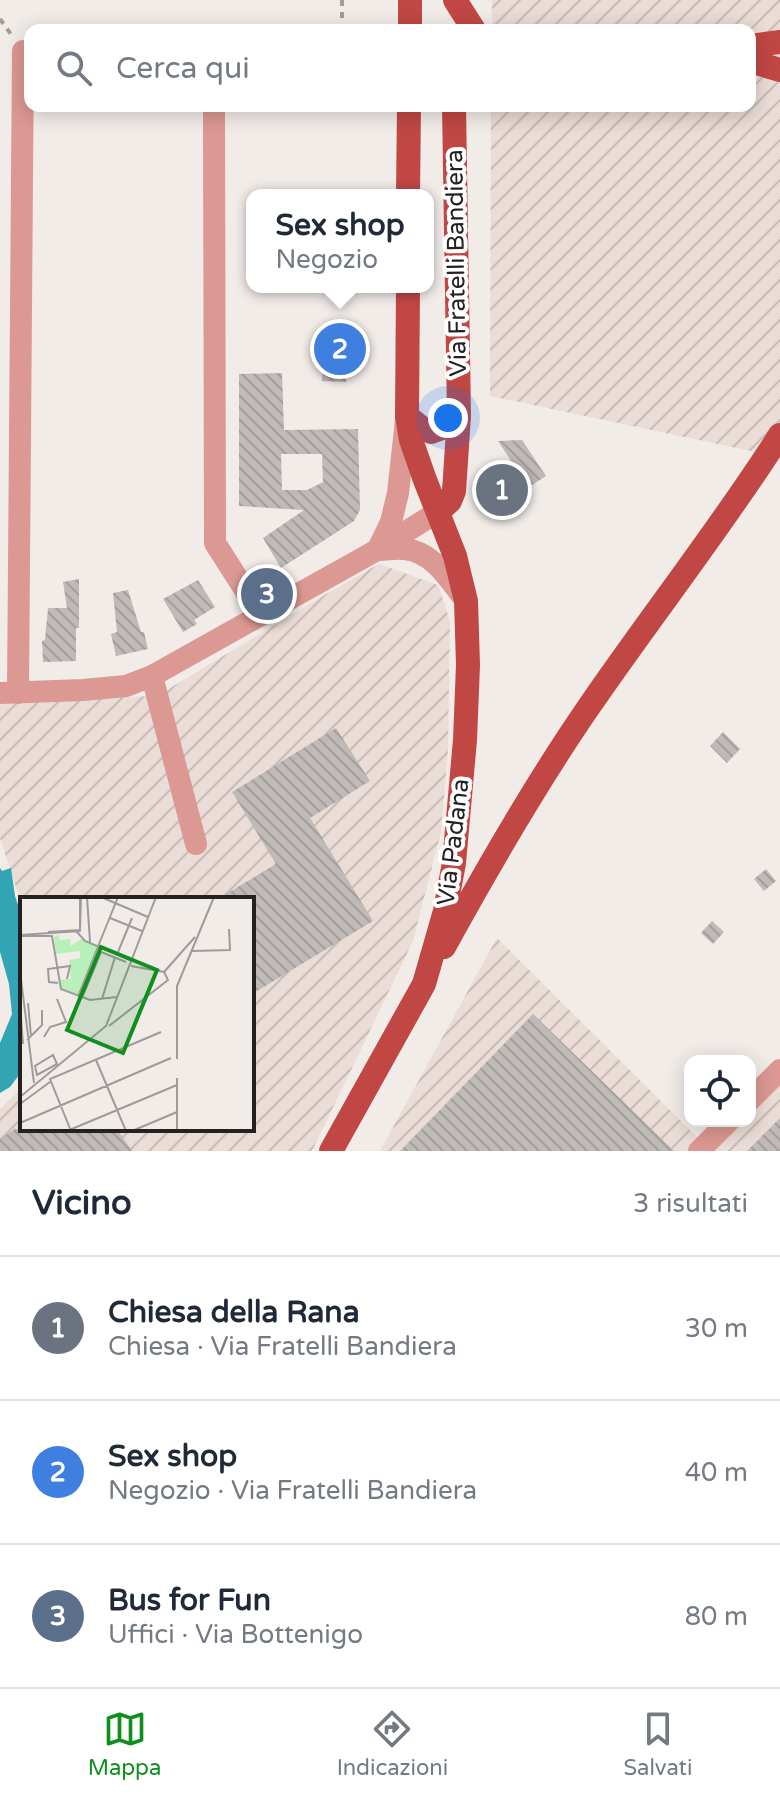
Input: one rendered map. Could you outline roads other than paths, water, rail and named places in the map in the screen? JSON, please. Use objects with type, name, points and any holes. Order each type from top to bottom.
[{"type":"main road","points":[[453,24],[454,0]]},
{"type":"main road","points":[[454,0],[470,24]]},
{"type":"main road","points":[[756,45],[780,42]]},
{"type":"main road","points":[[756,63],[780,70]]},
{"type":"main road","name":"Via Fratelli Bandiera","points":[[408,189],[409,112]]},
{"type":"main road","name":"Via Fratelli Bandiera","points":[[408,293],[407,416],[411,440],[439,511],[450,501],[454,491],[459,416],[454,112]]},
{"type":"main road","points":[[407,416],[431,432],[439,431],[459,416]]},
{"type":"main road","points":[[424,984],[504,839],[544,774],[780,435]]},
{"type":"main road","name":"Via Padana","points":[[331,1151],[424,984],[445,911],[454,863],[468,665],[466,601],[439,511]]},
{"type":"street","points":[[24,51],[9,693],[126,686],[152,676],[377,550],[439,511]]},
{"type":"street","points":[[214,112],[215,543],[261,615]]},
{"type":"street","name":"Via Fratelli Bandiera","points":[[377,550],[391,522],[398,493],[407,416]]},
{"type":"street","points":[[377,550],[407,549],[427,556],[466,601]]},
{"type":"street","points":[[152,676],[196,844]]},
{"type":"street","points":[[756,1094],[780,1070]]},
{"type":"street","points":[[699,1151],[723,1127]]},
{"type":"water","points":[[0,868],[2,871],[11,868],[20,911],[20,1074],[10,1087],[0,1093],[0,1043],[12,1014],[9,984],[0,952]]},
{"type":"place","name":"Sex shop","points":[[340,349]]},
{"type":"place","name":"Chiesa della Rana","points":[[502,490]]},
{"type":"place","name":"Bus for Fun","points":[[267,594]]}]
